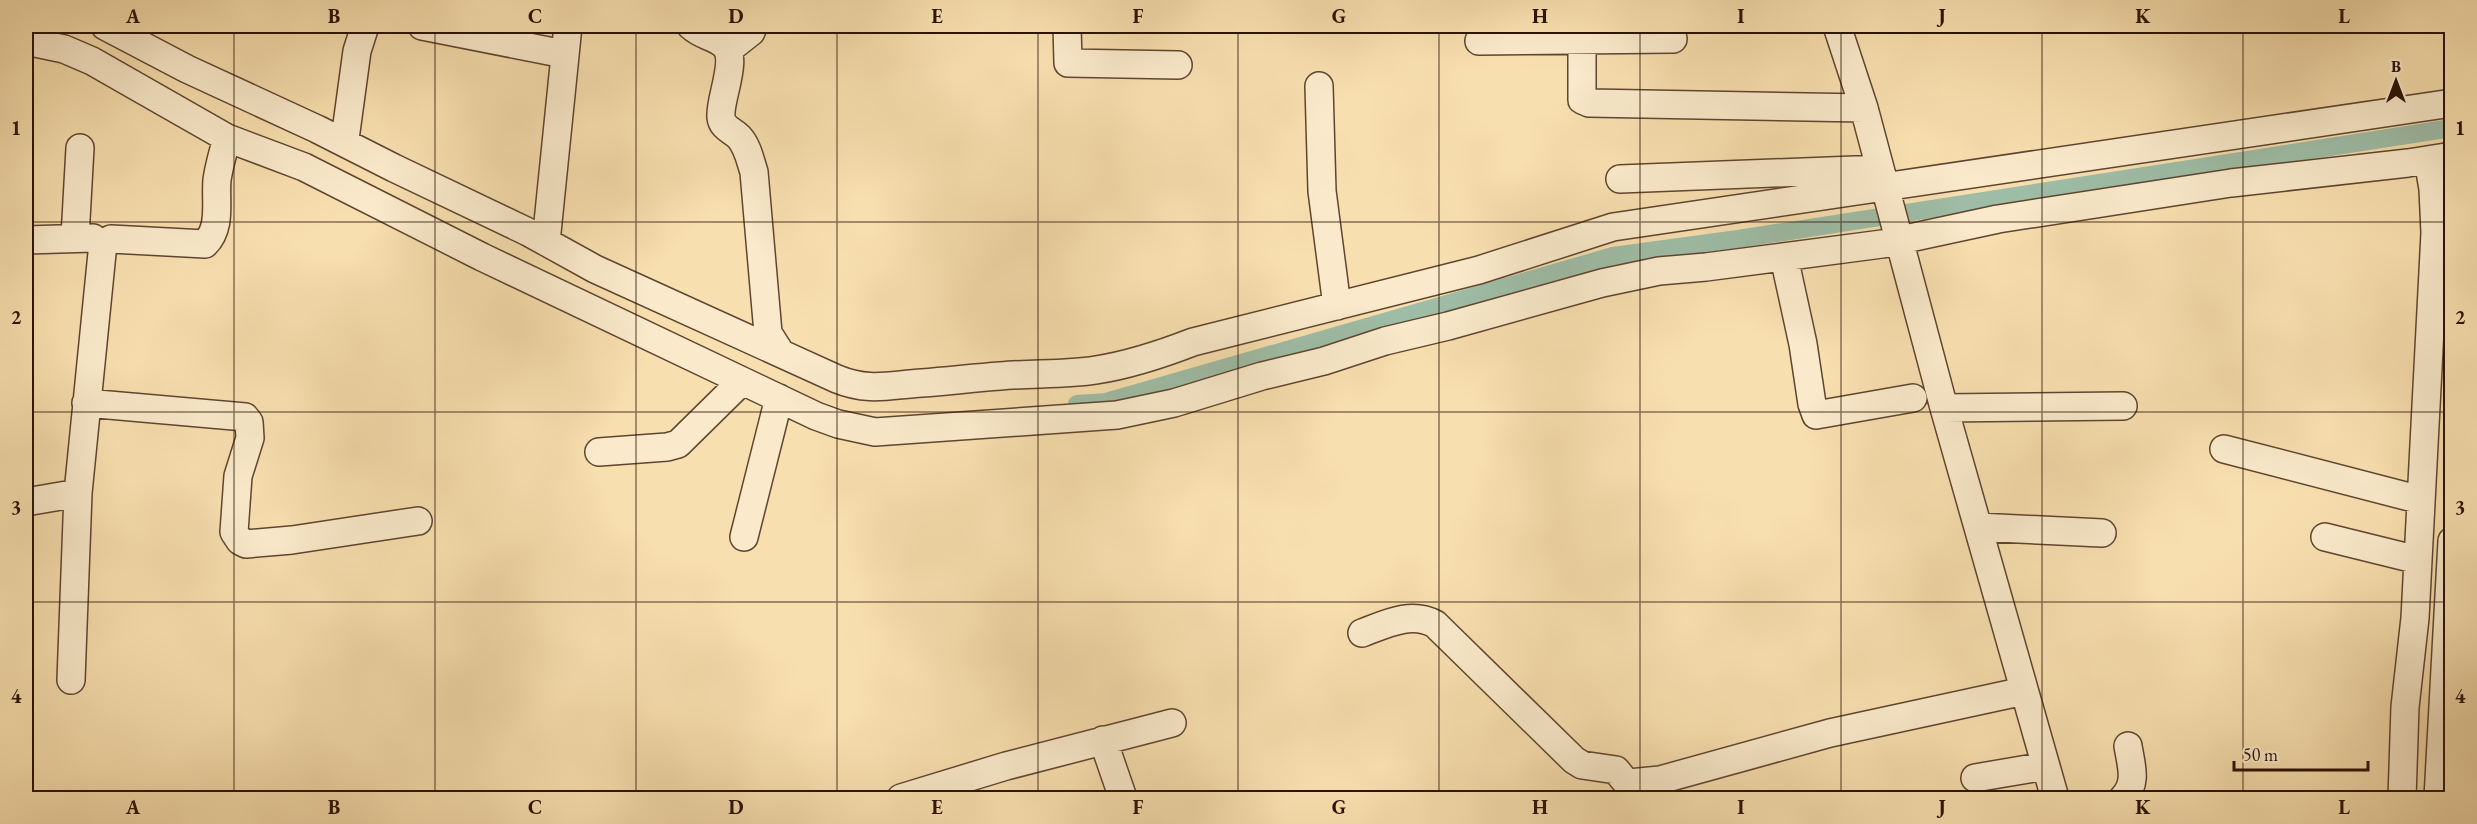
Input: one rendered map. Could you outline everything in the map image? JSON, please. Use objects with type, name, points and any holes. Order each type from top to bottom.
[{"type":"street","points":[[105,26],[188,69],[348,144],[546,242],[595,269],[845,382],[871,388],[998,376],[1095,371],[1153,356],[1193,342],[1479,270],[1613,227],[2451,103]]},
{"type":"street","points":[[348,144],[345,139],[357,51],[365,26]]},
{"type":"street","points":[[422,26],[564,54]]},
{"type":"street","points":[[546,242],[568,26]]},
{"type":"street","points":[[691,26],[700,34],[722,43],[728,50],[730,61],[721,117],[725,127],[739,138],[748,152],[753,172],[768,333],[780,352]]},
{"type":"street","points":[[728,50],[752,32],[753,26]]},
{"type":"street","points":[[1067,26],[1068,63],[1178,65]]},
{"type":"street","points":[[1837,26],[1864,108],[1944,408],[2055,798]]},
{"type":"street","points":[[1582,39],[1581,90],[1582,100],[1588,103],[1864,108]]},
{"type":"street","points":[[1479,41],[1673,39]]},
{"type":"street","points":[[26,41],[64,49],[92,61],[226,138],[304,167],[482,257],[779,398],[838,424],[875,432],[1117,415],[1174,403],[1324,361],[1385,341],[1449,326],[1602,283],[1659,271],[1784,257],[1998,219],[2231,183],[2440,158],[2433,189],[2435,233],[2418,560],[2405,707],[2402,798]]},
{"type":"street","points":[[1319,86],[1322,191],[1337,306]]},
{"type":"street","points":[[26,240],[75,237],[105,241],[205,244],[213,237],[215,227],[217,180],[226,138]]},
{"type":"street","points":[[75,237],[80,148]]},
{"type":"street","points":[[1620,179],[1884,188]]},
{"type":"street","points":[[71,680],[78,493],[105,241]]},
{"type":"street","points":[[1784,257],[1816,415],[1913,398]]},
{"type":"street","points":[[599,452],[667,447],[678,444],[742,381]]},
{"type":"street","points":[[744,537],[779,398]]},
{"type":"street","points":[[86,402],[190,410],[245,417],[249,422],[249,438],[238,476],[234,532],[240,541],[246,544],[292,540],[418,521]]},
{"type":"street","points":[[1944,408],[2122,406]]},
{"type":"street","points":[[2224,449],[2421,500]]},
{"type":"street","points":[[26,502],[78,493]]},
{"type":"street","points":[[1978,526],[2102,533]]},
{"type":"street","points":[[2325,537],[2418,560]]},
{"type":"street","points":[[2438,798],[2445,753],[2451,541]]},
{"type":"street","points":[[1362,633],[1391,622],[1414,618],[1425,619],[1435,624],[1574,760],[1582,765],[1616,770],[1629,783],[1660,780],[1830,733],[2024,691]]},
{"type":"street","points":[[901,798],[1006,766],[1173,723]]},
{"type":"street","points":[[1103,740],[1124,798]]},
{"type":"street","points":[[2123,798],[2131,790],[2133,779],[2128,746]]},
{"type":"street","points":[[1975,778],[2046,765]]},
{"type":"waterway","points":[[1077,404],[1106,402],[1613,256],[1738,239],[2452,128]]}]
